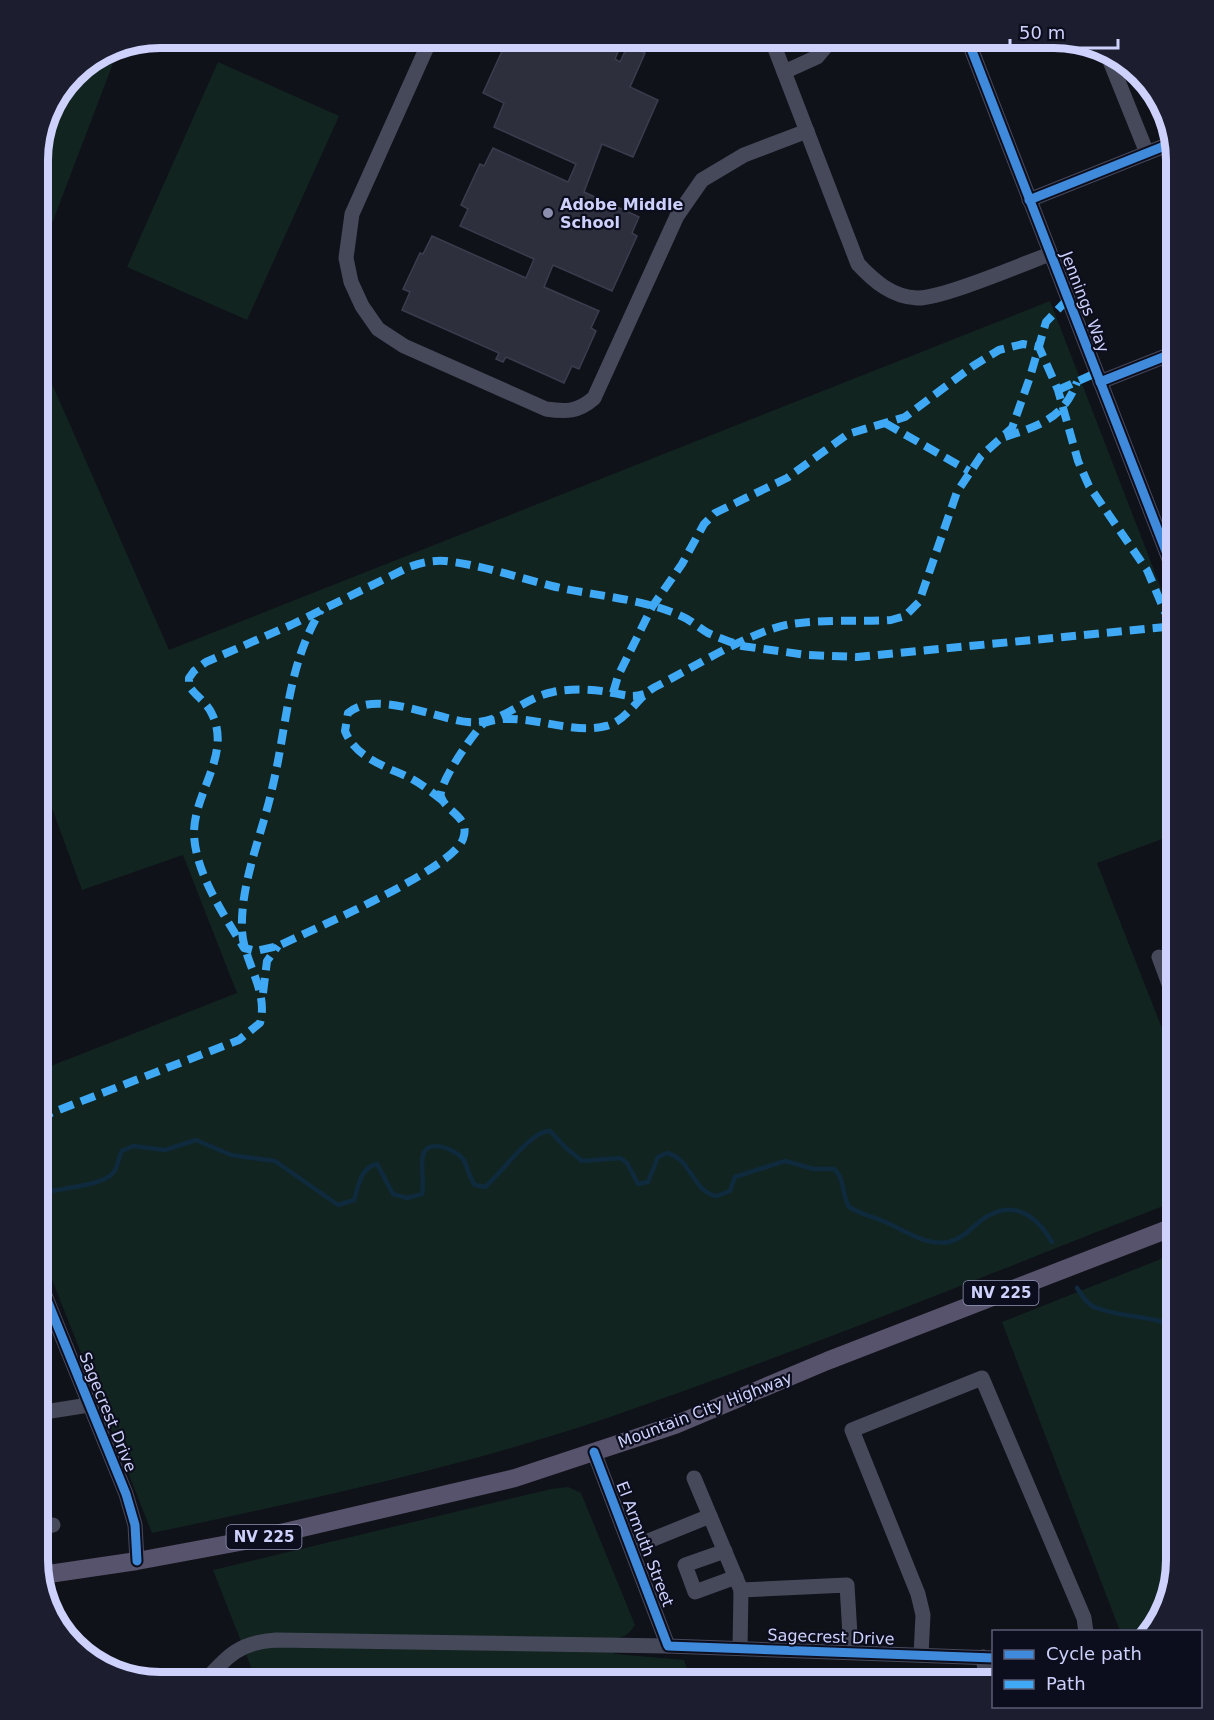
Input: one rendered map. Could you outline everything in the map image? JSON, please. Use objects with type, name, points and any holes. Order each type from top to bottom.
[{"type":"main road","name":"Mountain City Highway","points":[[49,1574],[137,1561],[391,1509],[515,1478],[686,1421],[827,1361],[1166,1230]]},
{"type":"street","points":[[426,48],[351,214],[346,258],[351,282],[362,306],[378,329],[387,335],[404,346],[546,409],[564,412],[583,408],[594,398],[677,216],[702,180],[744,155],[807,131]]},
{"type":"street","points":[[775,48],[858,264],[878,285],[918,298],[941,293],[1050,254]]},
{"type":"street","points":[[784,72],[817,57],[825,48]]},
{"type":"street","name":"Jennings Way","points":[[971,48],[1166,551]]},
{"type":"street","points":[[1111,64],[1146,153]]},
{"type":"street","points":[[1029,200],[1165,146]]},
{"type":"street","points":[[1100,382],[1166,356]]},
{"type":"street","points":[[1159,957],[1166,976]]},
{"type":"street","name":"Sagecrest Drive","points":[[48,1303],[126,1494],[135,1525],[137,1561]]},
{"type":"street","points":[[921,1655],[923,1615],[918,1594],[852,1430],[982,1378],[1084,1618],[1086,1630]]},
{"type":"street","points":[[48,1411],[89,1405]]},
{"type":"street","name":"El Armuth Street","points":[[594,1452],[668,1646]]},
{"type":"street","points":[[694,1478],[739,1583],[740,1648]]},
{"type":"street","points":[[631,1548],[710,1516]]},
{"type":"street","points":[[725,1551],[685,1565],[695,1592],[739,1583],[848,1585],[850,1652]]},
{"type":"street","name":"Sagecrest Drive","points":[[214,1672],[232,1653],[246,1644],[261,1641],[668,1646],[988,1658]]},
{"type":"green space","points":[[115,58],[48,234],[48,152],[57,117],[76,86],[92,71]]},
{"type":"green space","points":[[218,62],[339,116],[247,320],[127,267]]},
{"type":"green space","points":[[1050,301],[1166,601],[1166,838],[1097,863],[1166,1039],[1166,1205],[820,1341],[604,1419],[436,1469],[152,1533],[48,1269],[48,1067],[237,993],[183,855],[82,890],[48,797],[48,375],[169,650]]},
{"type":"green space","points":[[1166,1257],[1166,1560],[1162,1589],[1151,1616],[1141,1630],[1120,1630],[1002,1322]]},
{"type":"green space","points":[[568,1487],[581,1493],[635,1625],[624,1636],[609,1639],[615,1654],[684,1660],[688,1672],[253,1672],[213,1570],[551,1489]]},
{"type":"building","name":"Adobe Middle School","points":[[503,48],[620,48],[615,59],[620,62],[627,48],[634,48],[645,53],[630,87],[658,100],[633,157],[602,144],[584,192],[639,217],[632,233],[637,236],[612,291],[553,265],[544,287],[599,311],[591,328],[596,331],[579,369],[572,366],[564,383],[506,357],[503,362],[496,359],[499,353],[402,310],[410,292],[403,289],[420,253],[423,254],[432,236],[526,278],[534,259],[460,226],[468,209],[461,205],[480,164],[484,166],[493,148],[568,182],[576,164],[494,127],[504,103],[483,93]]},
{"type":"waterway","points":[[48,1192],[107,1178],[115,1171],[122,1151],[133,1146],[165,1150],[196,1140],[231,1155],[275,1161],[338,1205],[354,1200],[364,1173],[377,1164],[393,1194],[407,1198],[422,1194],[423,1155],[430,1147],[442,1147],[459,1155],[465,1162],[475,1185],[485,1187],[525,1145],[542,1133],[550,1131],[582,1161],[620,1158],[627,1163],[638,1184],[648,1182],[658,1157],[667,1153],[682,1162],[702,1188],[717,1196],[730,1191],[735,1177],[785,1161],[814,1169],[834,1169],[842,1182],[849,1207],[923,1240],[949,1242],[994,1213],[1014,1210],[1039,1224],[1052,1242]]},
{"type":"waterway","points":[[1077,1288],[1093,1307],[1116,1314],[1166,1323]]},
{"type":"marked path","points":[[737,644],[775,628],[803,622],[891,620],[905,616],[919,602],[957,492],[981,456],[1012,428],[1046,322],[1068,299]]},
{"type":"marked path","points":[[613,693],[618,676],[652,607],[682,564],[704,524],[715,513],[787,478],[848,434],[905,417],[973,366],[999,350],[1023,344],[1039,347],[1058,390],[1078,461],[1089,486],[1147,570],[1166,614]]},
{"type":"marked path","points":[[1058,390],[1096,373]]},
{"type":"marked path","points":[[1005,437],[1049,419],[1065,405],[1077,382]]},
{"type":"marked path","points":[[885,423],[969,471]]},
{"type":"marked path","points":[[431,561],[458,563],[552,586],[634,601],[681,616],[708,633],[737,644],[655,687],[620,719],[606,726],[576,728],[514,719],[484,723],[457,759],[441,791],[444,802],[464,825],[463,839],[453,852],[434,867],[379,898],[278,946],[256,951],[244,948],[205,879],[196,850],[195,819],[215,759],[217,729],[207,706],[189,686],[189,678],[206,662],[291,625],[409,567],[431,561]]},
{"type":"marked path","points":[[48,1114],[239,1040],[260,1023],[262,1011],[259,988],[242,931],[244,895],[272,789],[289,697],[301,653],[321,610]]},
{"type":"marked path","points":[[737,644],[807,655],[857,657],[1166,627]]},
{"type":"marked path","points":[[443,801],[416,781],[374,761],[357,749],[345,731],[348,713],[360,706],[390,705],[455,720],[480,722],[502,715],[542,695],[560,691],[591,690],[631,696],[644,694]]},
{"type":"marked path","points":[[263,993],[267,961],[278,946]]},
{"type":"cycle path","points":[[971,48],[1166,551]]},
{"type":"cycle path","points":[[1029,200],[1165,146]]},
{"type":"cycle path","points":[[1100,382],[1166,356]]},
{"type":"cycle path","points":[[48,1303],[126,1494],[135,1525],[137,1561]]},
{"type":"cycle path","points":[[594,1452],[668,1646],[992,1658]]},
{"type":"place","name":"Adobe Middle School","points":[[548,213]]}]
